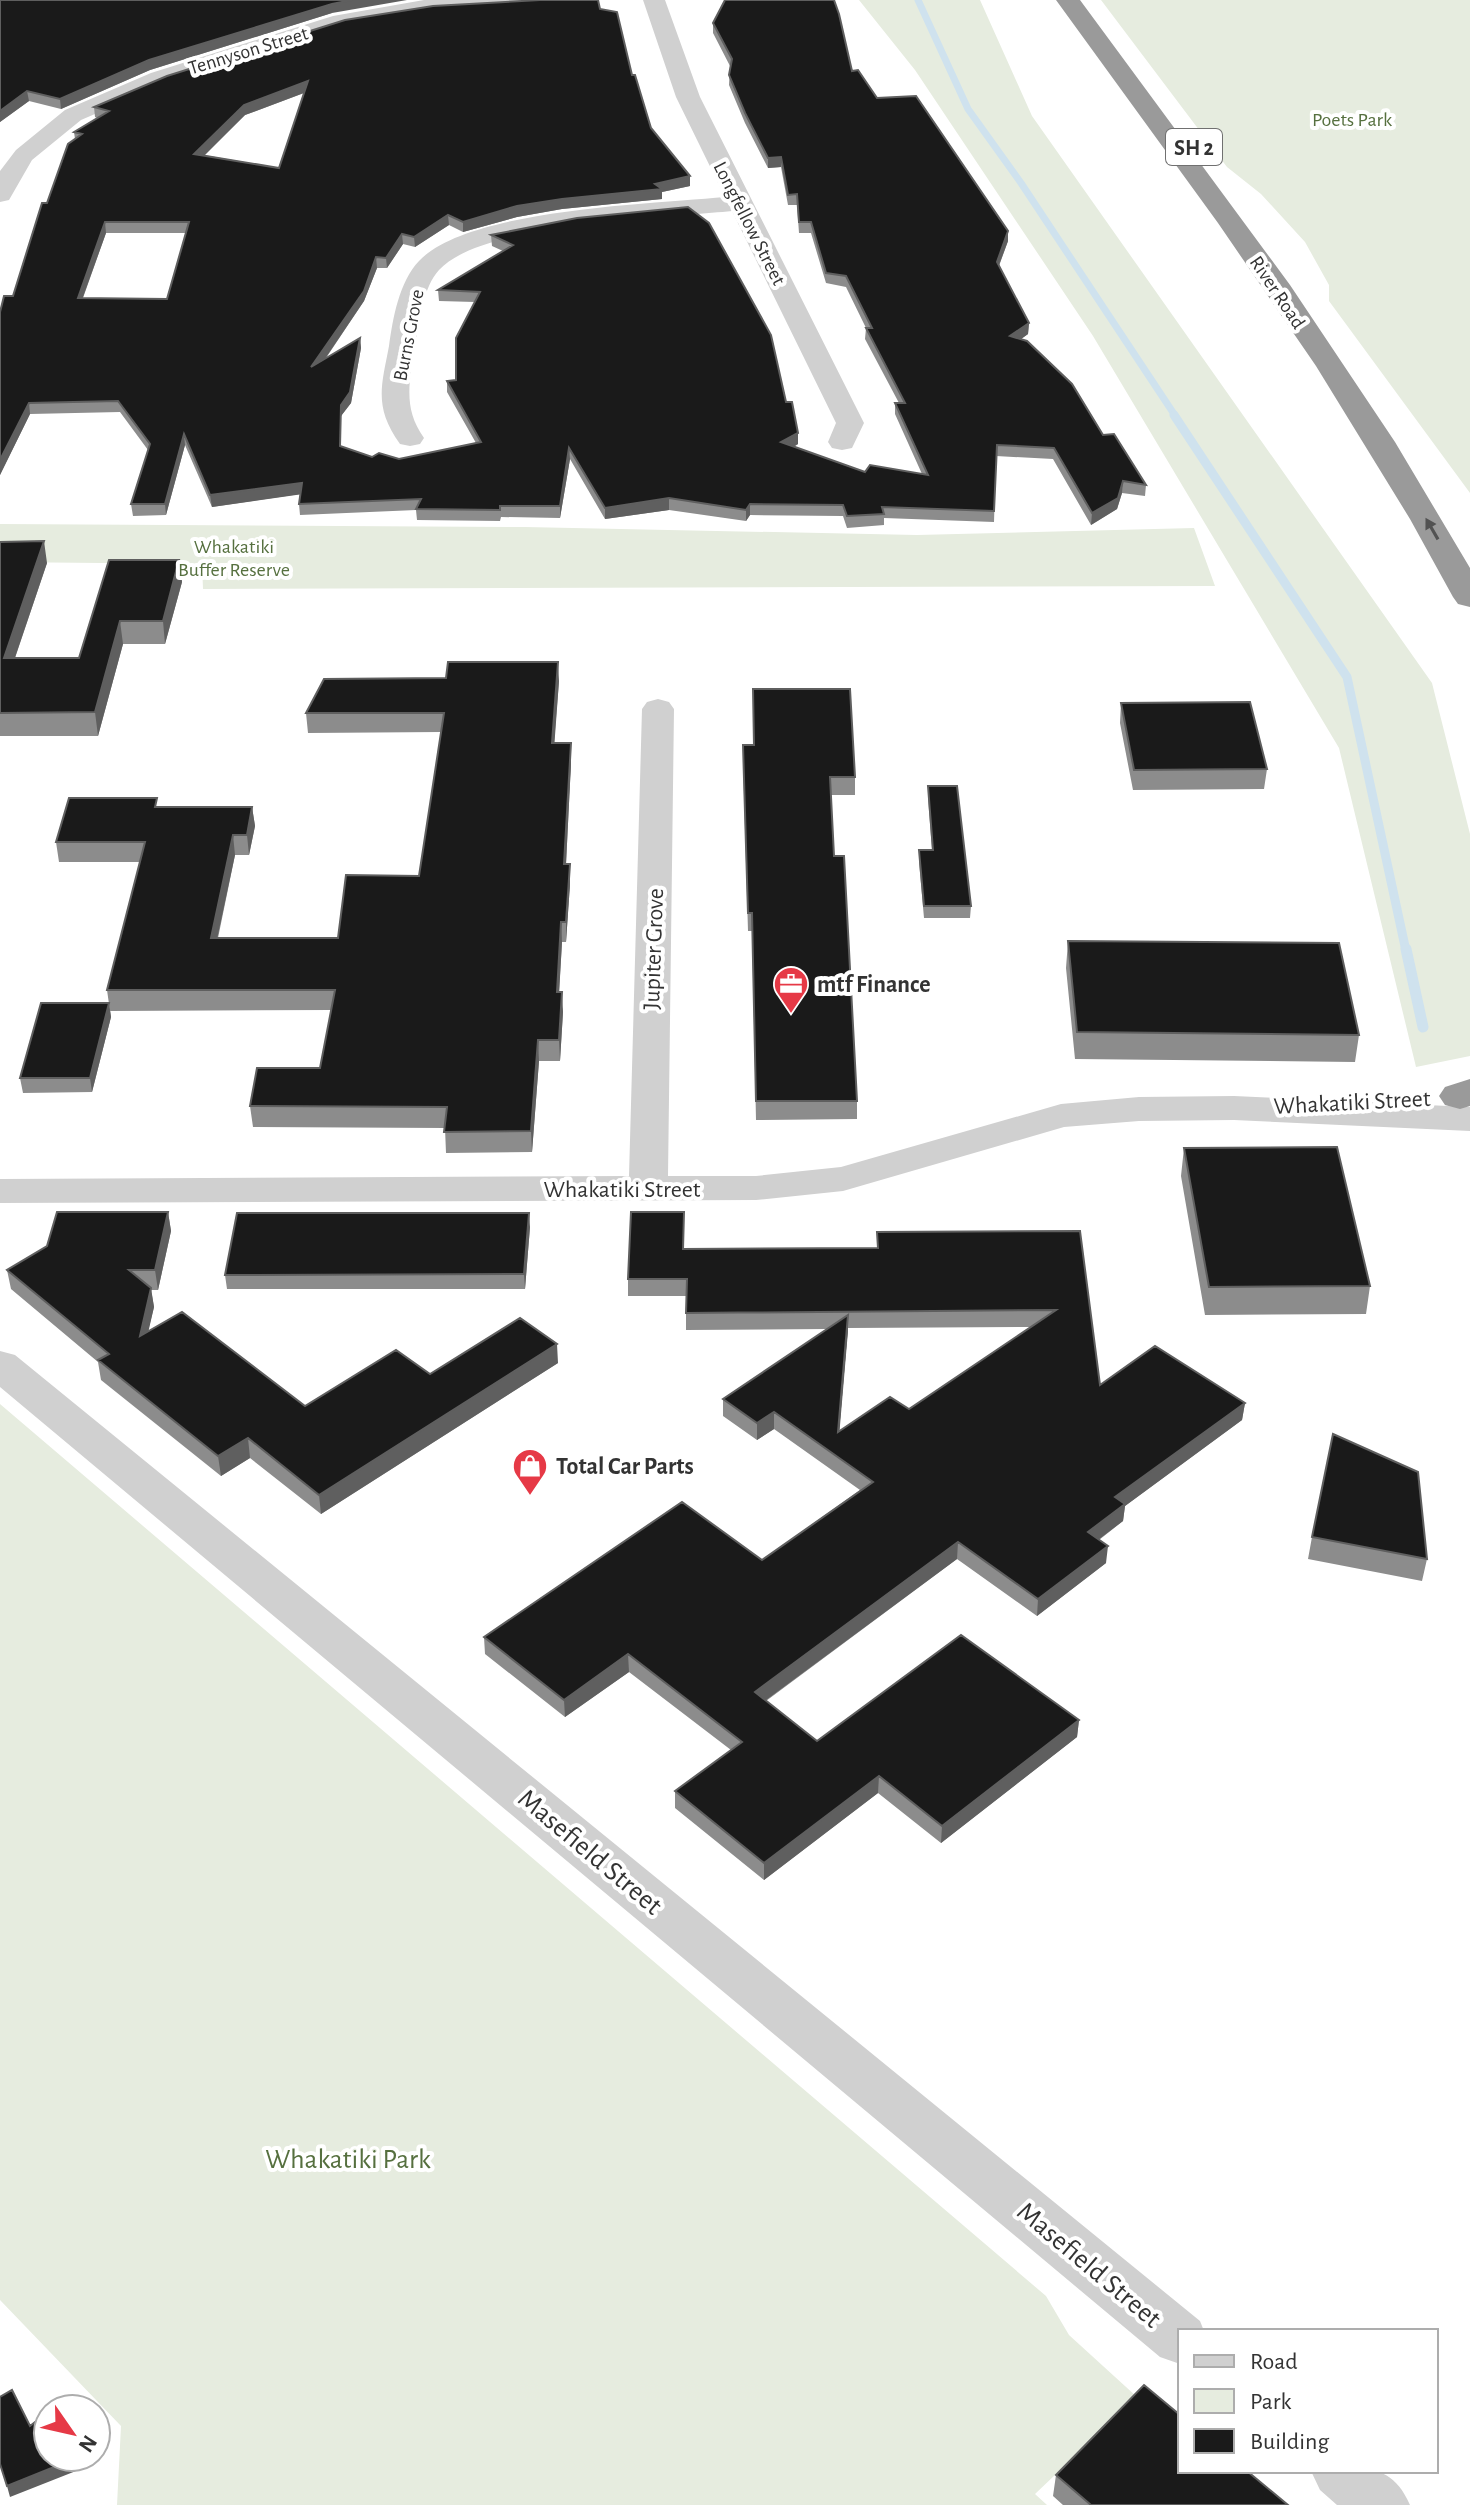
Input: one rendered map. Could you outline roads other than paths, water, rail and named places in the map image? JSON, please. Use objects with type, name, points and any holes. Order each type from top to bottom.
[{"type":"highway","name":"River Road","points":[[1068,0],[1232,225],[1332,371],[1417,503],[1470,597]]},
{"type":"highway","name":"River Road","points":[[1084,0],[1228,198],[1306,293],[1430,472],[1462,524]]},
{"type":"street","name":"Tennyson Street","points":[[0,195],[8,177],[24,155],[73,115],[113,95],[159,78],[341,21],[433,5],[539,0]]},
{"type":"street","name":"Longfellow Street","points":[[654,0],[688,97],[850,423],[842,442]]},
{"type":"street","name":"Burns Grove","points":[[410,438],[397,417],[398,373],[415,284],[427,266],[449,251],[502,230],[740,203]]},
{"type":"street","name":"Jupiter Grove","points":[[648,1188],[658,709]]},
{"type":"street","name":"Whakatiki Street","points":[[0,1191],[756,1188],[822,1183],[893,1167],[1061,1116],[1139,1109],[1467,1101]]},
{"type":"street","name":"Masefield Street","points":[[0,1365],[1178,2337]]},
{"type":"street","points":[[1342,2473],[1381,2505]]},
{"type":"waterway","points":[[918,0],[968,109],[1021,183],[1176,417]]},
{"type":"waterway","points":[[1174,415],[1347,677],[1406,951]]},
{"type":"waterway","points":[[1406,949],[1423,1027]]},
{"type":"place","name":"mtf Finance","points":[[791,1015]]},
{"type":"place","name":"Total Car Parts","points":[[530,1497]]},
{"type":"park label","name":"Poets Park","points":[[1352,119]]},
{"type":"park label","name":"Whakatiki Buffer Reserve","points":[[234,558]]},
{"type":"park label","name":"Whakatiki Park","points":[[348,2158]]}]
